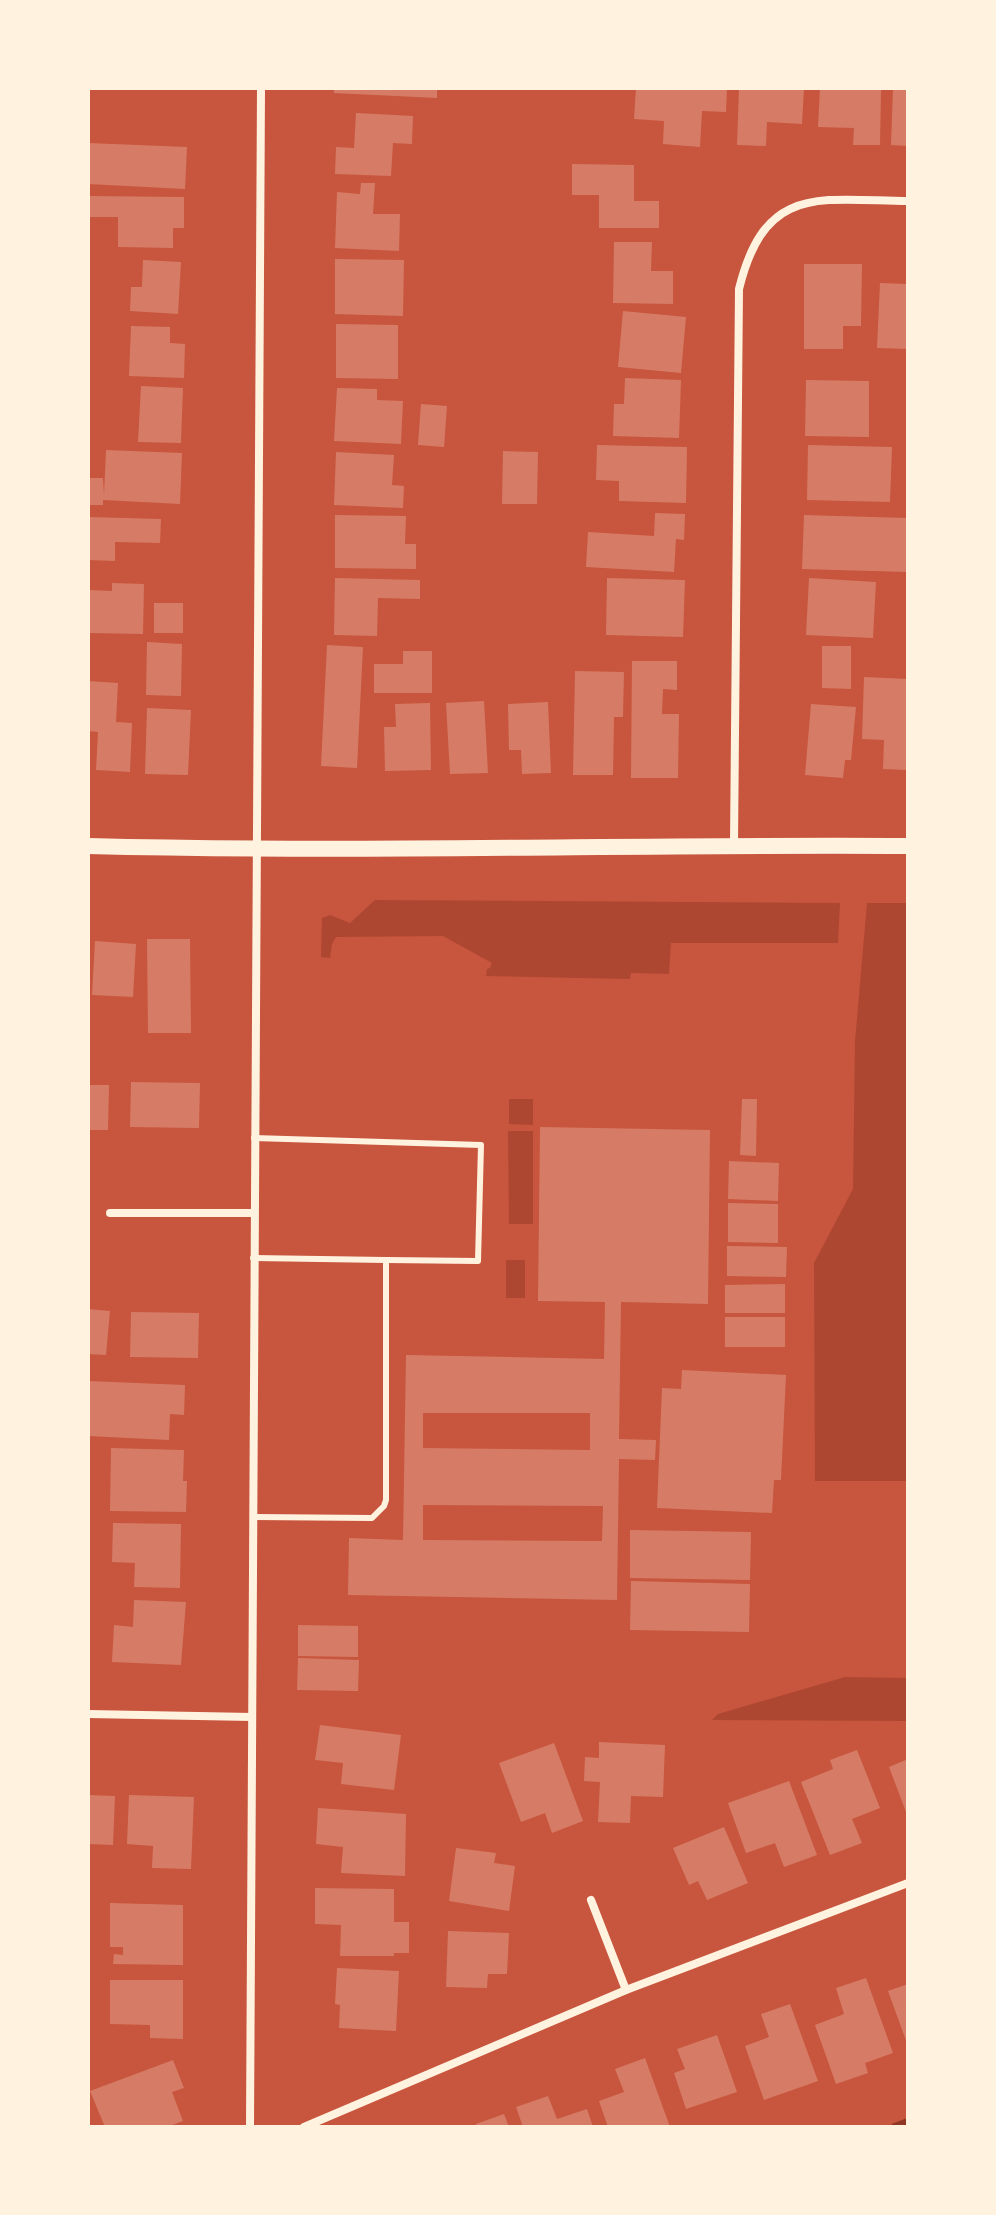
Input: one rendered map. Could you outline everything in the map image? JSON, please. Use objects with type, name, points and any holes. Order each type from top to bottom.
[{"type":"main road","points":[[88,846],[908,846]]},
{"type":"street","points":[[250,2127],[261,88]]},
{"type":"street","points":[[734,844],[739,289],[746,259],[762,229],[788,208],[821,200],[908,201]]},
{"type":"street","points":[[110,1213],[253,1213]]},
{"type":"street","points":[[88,1714],[252,1717]]},
{"type":"street","points":[[304,2127],[626,1990],[908,1883]]},
{"type":"street","points":[[591,1900],[626,1990]]},
{"type":"lane","points":[[253,1258],[478,1261],[481,1145],[254,1138]]},
{"type":"lane","points":[[253,1517],[372,1518],[384,1506],[386,1260]]},
{"type":"shaded area","points":[[375,900],[840,903],[838,943],[671,943],[669,974],[631,973],[630,979],[486,976],[492,963],[443,936],[336,937],[330,958],[321,957],[322,918],[330,915],[350,923]]},
{"type":"shaded area","points":[[867,903],[908,903],[908,1481],[815,1481],[814,1263],[853,1189],[855,1041]]},
{"type":"shaded area","points":[[509,1099],[533,1099],[533,1125],[509,1124]]},
{"type":"shaded area","points":[[508,1131],[533,1131],[533,1224],[509,1224]]},
{"type":"shaded area","points":[[506,1260],[525,1260],[525,1298],[506,1298]]},
{"type":"shaded area","points":[[845,1677],[908,1678],[908,1721],[712,1720],[718,1714]]},
{"type":"building","points":[[334,88],[437,88],[437,98],[334,93]]},
{"type":"building","points":[[636,88],[727,88],[726,112],[702,111],[700,147],[663,144],[664,121],[634,119]]},
{"type":"building","points":[[739,88],[804,88],[802,124],[767,122],[766,146],[737,145]]},
{"type":"building","points":[[893,88],[908,88],[908,146],[891,145]]},
{"type":"building","points":[[820,89],[881,90],[880,145],[853,145],[854,128],[818,127]]},
{"type":"building","points":[[356,113],[413,116],[412,144],[393,143],[391,176],[335,174],[336,147],[354,148]]},
{"type":"building","points":[[88,143],[187,147],[185,189],[88,184]]},
{"type":"building","points":[[572,164],[634,165],[634,201],[659,201],[659,228],[599,228],[599,195],[572,195]]},
{"type":"building","points":[[361,183],[375,183],[373,214],[400,214],[399,251],[335,248],[337,192],[360,194]]},
{"type":"building","points":[[88,196],[184,197],[184,228],[173,228],[173,248],[118,247],[118,217],[88,217]]},
{"type":"building","points":[[614,242],[652,242],[651,271],[673,271],[673,304],[613,303]]},
{"type":"building","points":[[335,259],[404,260],[403,316],[335,314]]},
{"type":"building","points":[[143,260],[181,262],[178,314],[130,311],[131,287],[142,287]]},
{"type":"building","points":[[804,264],[862,264],[861,326],[843,326],[843,349],[804,349]]},
{"type":"building","points":[[880,283],[908,284],[908,349],[877,348]]},
{"type":"building","points":[[623,311],[686,317],[681,373],[618,367]]},
{"type":"building","points":[[336,324],[398,325],[398,379],[336,378]]},
{"type":"building","points":[[131,326],[170,327],[170,343],[185,344],[184,378],[129,376]]},
{"type":"building","points":[[625,378],[681,380],[679,438],[613,436],[614,404],[624,404]]},
{"type":"building","points":[[806,380],[869,381],[869,437],[805,436]]},
{"type":"building","points":[[141,386],[183,388],[181,443],[138,442]]},
{"type":"building","points":[[337,388],[377,389],[377,400],[403,401],[401,444],[334,441]]},
{"type":"building","points":[[421,404],[447,406],[444,447],[418,445]]},
{"type":"building","points":[[597,445],[687,447],[686,503],[619,501],[619,481],[596,480]]},
{"type":"building","points":[[808,445],[892,447],[890,502],[807,500]]},
{"type":"building","points":[[106,450],[182,453],[180,504],[103,500],[103,505],[88,505],[88,478],[103,478],[104,495]]},
{"type":"building","points":[[503,451],[538,452],[537,504],[502,504]]},
{"type":"building","points":[[336,452],[394,455],[392,485],[404,486],[403,508],[334,505]]},
{"type":"building","points":[[655,513],[685,514],[684,540],[676,539],[674,572],[586,567],[588,532],[654,536]]},
{"type":"building","points":[[335,515],[406,516],[405,544],[416,544],[416,569],[335,568]]},
{"type":"building","points":[[804,515],[908,518],[908,572],[802,569]]},
{"type":"building","points":[[88,517],[161,519],[160,543],[115,542],[115,561],[88,560]]},
{"type":"building","points":[[335,578],[420,580],[420,599],[378,598],[377,636],[334,635]]},
{"type":"building","points":[[607,578],[685,580],[683,637],[606,635]]},
{"type":"building","points":[[809,578],[876,582],[873,638],[806,635]]},
{"type":"building","points":[[112,583],[144,584],[143,634],[88,633],[88,590],[112,591]]},
{"type":"building","points":[[154,603],[183,603],[183,633],[154,633]]},
{"type":"building","points":[[147,642],[182,644],[181,696],[146,695]]},
{"type":"building","points":[[327,645],[363,647],[357,768],[321,766]]},
{"type":"building","points":[[822,646],[851,646],[851,689],[822,688]]},
{"type":"building","points":[[403,651],[432,651],[432,693],[374,693],[374,664],[403,664]]},
{"type":"building","points":[[632,661],[677,661],[677,690],[663,689],[662,714],[679,714],[678,778],[631,778]]},
{"type":"building","points":[[575,671],[624,672],[623,717],[614,717],[613,775],[573,775]]},
{"type":"building","points":[[864,677],[908,679],[908,770],[883,769],[884,740],[862,739]]},
{"type":"building","points":[[88,681],[118,683],[116,722],[132,723],[130,772],[96,770],[98,732],[88,731]]},
{"type":"building","points":[[484,701],[488,773],[450,774],[446,703]]},
{"type":"building","points":[[548,702],[551,773],[522,774],[521,750],[509,750],[508,704]]},
{"type":"building","points":[[430,703],[431,770],[385,771],[384,727],[396,727],[395,704]]},
{"type":"building","points":[[811,704],[856,707],[851,760],[845,760],[843,778],[805,775]]},
{"type":"building","points":[[147,708],[191,710],[188,775],[145,774]]},
{"type":"building","points":[[147,939],[190,939],[191,1033],[148,1033]]},
{"type":"building","points":[[95,941],[136,944],[133,997],[92,995]]},
{"type":"building","points":[[131,1082],[200,1083],[199,1128],[130,1127]]},
{"type":"building","points":[[88,1085],[109,1085],[108,1130],[88,1130]]},
{"type":"building","points":[[742,1099],[757,1099],[756,1156],[740,1155]]},
{"type":"building","points":[[540,1127],[710,1130],[708,1304],[621,1302],[619,1439],[656,1440],[655,1460],[619,1459],[617,1600],[348,1595],[349,1538],[403,1540],[406,1355],[604,1359],[605,1302],[538,1301]],"holes":[[[423,1413],[590,1413],[590,1450],[423,1448]],[[423,1505],[603,1506],[602,1541],[423,1540]]]},
{"type":"building","points":[[729,1161],[779,1163],[778,1201],[728,1199]]},
{"type":"building","points":[[728,1203],[778,1204],[778,1243],[728,1242]]},
{"type":"building","points":[[727,1246],[787,1247],[786,1277],[727,1276]]},
{"type":"building","points":[[785,1284],[785,1313],[725,1313],[725,1285]]},
{"type":"building","points":[[88,1309],[110,1311],[106,1355],[88,1354]]},
{"type":"building","points":[[131,1312],[199,1313],[198,1358],[130,1357]]},
{"type":"building","points":[[725,1317],[785,1317],[785,1347],[725,1347]]},
{"type":"building","points":[[682,1370],[786,1375],[781,1480],[774,1480],[772,1513],[657,1508],[662,1388],[681,1389]]},
{"type":"building","points":[[88,1381],[185,1385],[184,1415],[170,1414],[169,1440],[88,1436]]},
{"type":"building","points":[[111,1448],[184,1450],[186,1512],[110,1511]]},
{"type":"building","points":[[113,1523],[181,1524],[180,1588],[134,1587],[135,1563],[112,1562]]},
{"type":"building","points":[[630,1530],[751,1532],[750,1580],[630,1578]]},
{"type":"building","points":[[631,1581],[750,1584],[749,1632],[630,1630]]},
{"type":"building","points":[[134,1600],[186,1602],[181,1665],[112,1662],[114,1625],[133,1627]]},
{"type":"building","points":[[298,1625],[358,1626],[358,1657],[298,1656]]},
{"type":"building","points":[[298,1658],[359,1660],[358,1691],[297,1690]]},
{"type":"building","points":[[320,1725],[401,1735],[394,1790],[341,1784],[343,1763],[315,1760]]},
{"type":"building","points":[[599,1742],[665,1745],[663,1797],[631,1796],[630,1823],[598,1822],[600,1782],[584,1781],[585,1757],[599,1758]]},
{"type":"building","points":[[554,1743],[583,1821],[552,1833],[545,1813],[521,1822],[499,1763]]},
{"type":"building","points":[[857,1750],[880,1808],[852,1819],[862,1843],[830,1855],[801,1782],[833,1769],[830,1760]]},
{"type":"building","points":[[908,1759],[908,1817],[889,1767]]},
{"type":"building","points":[[789,1781],[817,1855],[784,1867],[775,1843],[746,1853],[728,1803]]},
{"type":"building","points":[[88,1795],[115,1796],[113,1845],[88,1844]]},
{"type":"building","points":[[129,1795],[194,1797],[191,1869],[152,1868],[153,1846],[127,1844]]},
{"type":"building","points":[[318,1808],[406,1814],[405,1876],[341,1873],[343,1847],[316,1844]]},
{"type":"building","points":[[724,1827],[748,1883],[707,1900],[698,1881],[689,1885],[673,1848]]},
{"type":"building","points":[[456,1848],[496,1853],[494,1863],[515,1866],[509,1911],[449,1901]]},
{"type":"building","points":[[315,1888],[394,1889],[394,1922],[409,1922],[409,1953],[340,1956],[341,1925],[315,1924]]},
{"type":"building","points":[[110,1903],[183,1905],[183,1965],[113,1964],[114,1954],[123,1955],[123,1947],[110,1947]]},
{"type":"building","points":[[448,1931],[509,1933],[507,1974],[488,1974],[487,1988],[446,1987]]},
{"type":"building","points":[[337,1968],[399,1971],[396,2031],[339,2028],[340,2005],[335,2004]]},
{"type":"building","points":[[866,1978],[893,2053],[865,2063],[868,2073],[836,2084],[815,2025],[844,2014],[836,1988]]},
{"type":"building","points":[[110,1980],[183,1980],[183,2039],[150,2038],[150,2025],[110,2024]]},
{"type":"building","points":[[908,1984],[908,2046],[888,1991]]},
{"type":"building","points":[[790,2004],[818,2081],[764,2100],[745,2046],[769,2037],[761,2014]]},
{"type":"building","points":[[717,2035],[737,2092],[686,2109],[674,2073],[685,2069],[677,2049]]},
{"type":"building","points":[[645,2058],[670,2127],[608,2127],[599,2101],[624,2092],[615,2069]]},
{"type":"building","points":[[173,2060],[184,2088],[172,2092],[183,2121],[167,2127],[105,2127],[90,2091]]},
{"type":"building","points":[[548,2096],[557,2119],[587,2109],[593,2127],[523,2127],[516,2107]]},
{"type":"building","points":[[504,2114],[509,2127],[477,2127],[476,2124]]},
{"type":"waterway","points":[[895,2127],[908,2122]]}]
